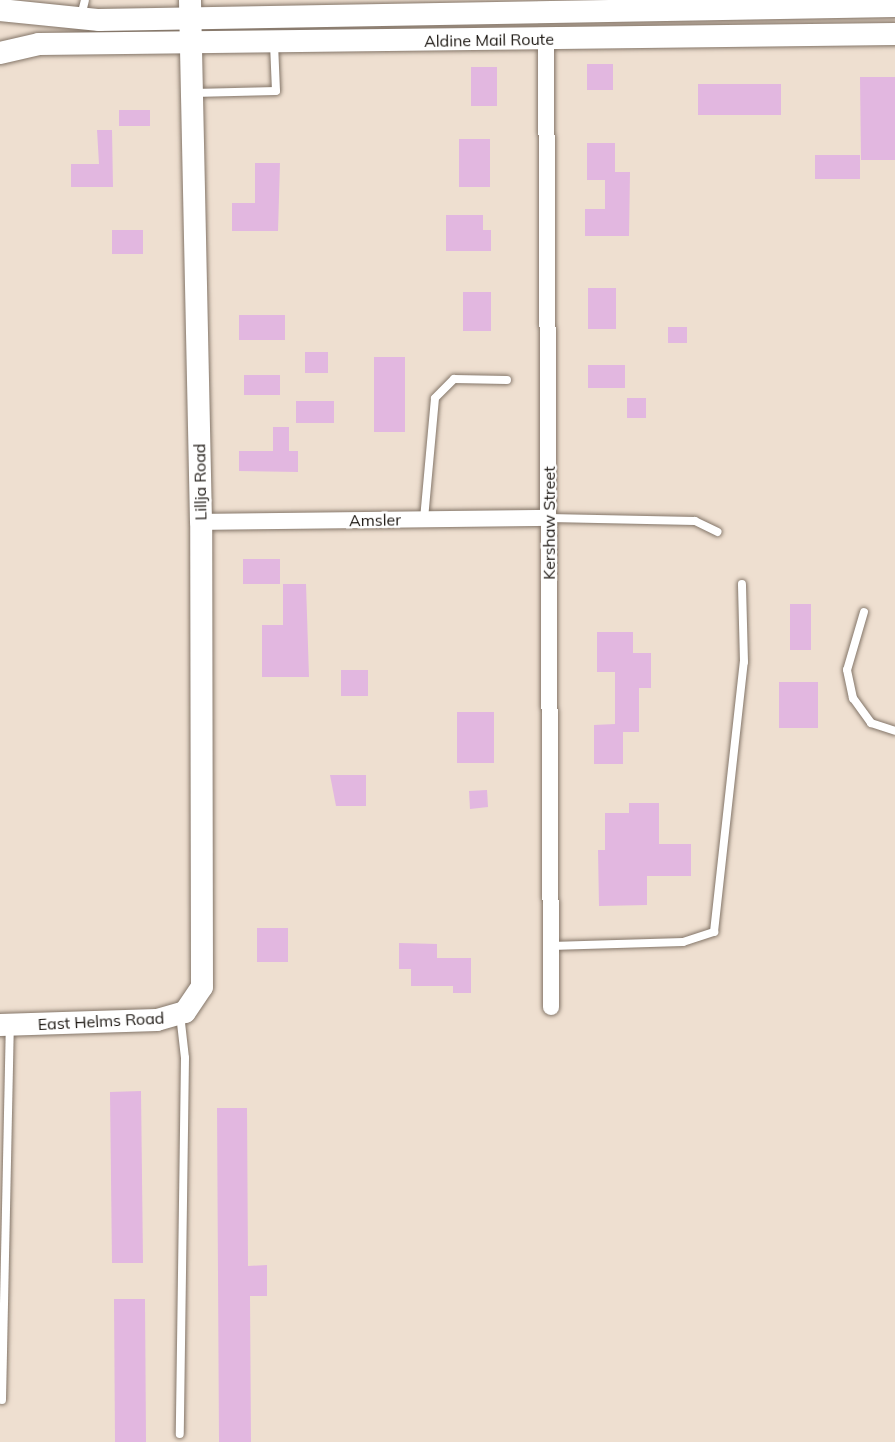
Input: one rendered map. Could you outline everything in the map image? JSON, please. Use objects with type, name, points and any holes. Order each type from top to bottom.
[{"type":"main road","name":"Aldine Mail Route","points":[[3,7],[83,9],[589,4],[895,6]]},
{"type":"main road","name":"Lillja Road","points":[[191,7],[201,522],[204,965]]},
{"type":"main road","name":"Aldine Mail Route","points":[[0,52],[82,44],[895,34]]},
{"type":"main road","name":"East Helms Road","points":[[5,1025],[100,1024],[180,1014],[202,987],[204,965]]},
{"type":"street","points":[[790,4],[793,36]]},
{"type":"street","name":"Kershaw Street","points":[[546,38],[551,1008]]},
{"type":"street","name":"Amsler","points":[[201,522],[549,518]]},
{"type":"lane","points":[[192,93],[276,91],[274,43]]},
{"type":"lane","points":[[424,519],[435,398],[454,379],[507,380]]},
{"type":"lane","points":[[549,518],[695,521],[718,532]]},
{"type":"lane","points":[[551,946],[682,942],[714,932],[744,662],[742,584]]},
{"type":"lane","points":[[864,612],[847,670],[853,698],[871,723],[895,730]]},
{"type":"lane","points":[[180,1014],[185,1058],[180,1434]]},
{"type":"lane","points":[[2,1400],[5,1025]]},
{"type":"building","points":[[587,64],[613,64],[613,90],[587,90]]},
{"type":"building","points":[[471,67],[497,67],[497,106],[471,106]]},
{"type":"building","points":[[860,77],[895,77],[895,160],[861,160]]},
{"type":"building","points":[[698,84],[781,84],[781,115],[698,115]]},
{"type":"building","points":[[119,110],[150,110],[150,126],[119,126]]},
{"type":"building","points":[[97,130],[112,130],[113,187],[71,187],[71,164],[99,164]]},
{"type":"building","points":[[459,139],[490,139],[490,187],[459,187]]},
{"type":"building","points":[[587,143],[615,143],[615,172],[630,172],[629,236],[585,236],[585,209],[605,209],[605,180],[587,180]]},
{"type":"building","points":[[815,155],[860,155],[860,179],[815,179]]},
{"type":"building","points":[[255,163],[280,163],[278,231],[232,231],[232,203],[255,203]]},
{"type":"building","points":[[446,215],[483,215],[483,230],[491,230],[491,251],[446,251]]},
{"type":"building","points":[[112,230],[143,230],[143,254],[112,254]]},
{"type":"building","points":[[588,288],[616,288],[616,329],[588,329]]},
{"type":"building","points":[[463,292],[491,292],[491,331],[463,331]]},
{"type":"building","points":[[239,315],[285,315],[285,340],[239,340]]},
{"type":"building","points":[[668,327],[687,327],[687,343],[668,343]]},
{"type":"building","points":[[305,352],[328,352],[328,373],[305,373]]},
{"type":"building","points":[[374,357],[405,357],[405,432],[374,432]]},
{"type":"building","points":[[588,365],[625,365],[625,388],[588,388]]},
{"type":"building","points":[[244,375],[280,375],[280,395],[244,395]]},
{"type":"building","points":[[627,398],[646,398],[646,418],[627,418]]},
{"type":"building","points":[[296,401],[334,401],[334,423],[296,423]]},
{"type":"building","points":[[273,427],[289,427],[289,451],[298,451],[298,472],[239,471],[239,451],[273,451]]},
{"type":"building","points":[[243,559],[280,559],[280,584],[243,584]]},
{"type":"building","points":[[283,584],[306,584],[309,677],[262,677],[262,625],[283,625]]},
{"type":"building","points":[[790,604],[811,604],[811,650],[790,650]]},
{"type":"building","points":[[597,632],[633,632],[633,653],[651,653],[651,688],[639,688],[639,732],[623,732],[623,764],[594,764],[594,725],[615,724],[615,672],[597,672]]},
{"type":"building","points":[[341,670],[368,670],[368,696],[341,696]]},
{"type":"building","points":[[779,682],[818,682],[818,728],[779,728]]},
{"type":"building","points":[[457,712],[494,712],[494,763],[457,763]]},
{"type":"building","points":[[330,775],[366,775],[366,806],[336,806]]},
{"type":"building","points":[[487,790],[488,807],[470,809],[469,791]]},
{"type":"building","points":[[629,803],[659,803],[659,844],[691,844],[691,876],[647,876],[647,905],[599,906],[598,850],[605,850],[605,813],[629,813]]},
{"type":"building","points":[[257,928],[288,928],[288,962],[257,962]]},
{"type":"building","points":[[399,943],[437,944],[437,958],[471,958],[471,993],[453,993],[453,986],[411,986],[411,969],[399,969]]},
{"type":"building","points":[[141,1091],[143,1263],[112,1263],[110,1092]]},
{"type":"building","points":[[217,1108],[247,1108],[248,1266],[267,1265],[267,1296],[250,1296],[251,1442],[219,1442]]},
{"type":"building","points":[[114,1299],[145,1299],[146,1442],[115,1442]]}]
